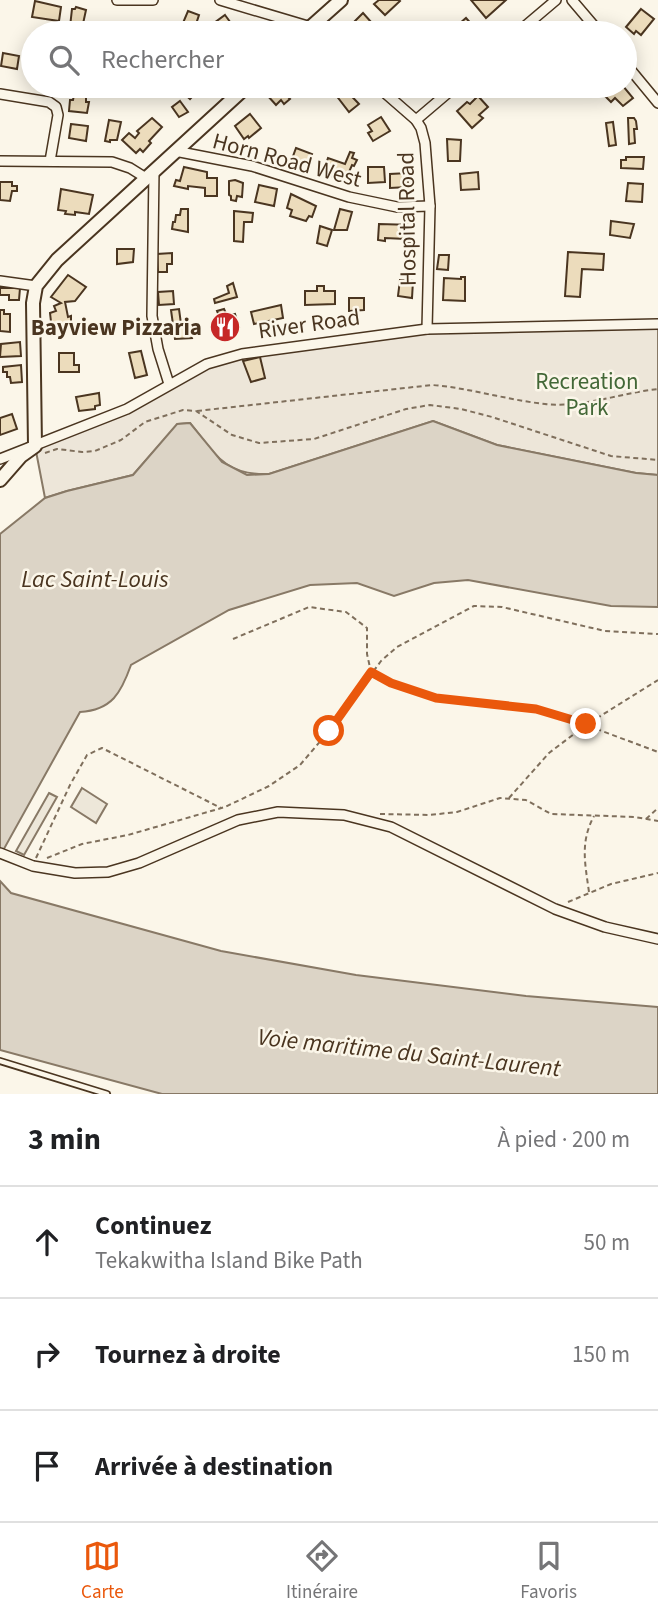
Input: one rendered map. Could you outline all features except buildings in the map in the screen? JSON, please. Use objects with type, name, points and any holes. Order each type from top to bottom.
[{"type":"street","points":[[117,0],[153,0]]},
{"type":"street","points":[[220,0],[282,21]]},
{"type":"street","points":[[321,21],[341,0]]},
{"type":"street","points":[[531,21],[556,0]]},
{"type":"street","points":[[572,0],[590,21]]},
{"type":"street","points":[[637,78],[658,103]]},
{"type":"street","points":[[0,94],[21,98]]},
{"type":"street","points":[[24,98],[48,102],[56,107],[58,115],[50,161]]},
{"type":"street","points":[[0,459],[39,450],[33,303],[36,286],[57,260],[234,98]]},
{"type":"street","name":"Hospital Road","points":[[391,98],[416,120],[425,142],[430,206],[427,329]]},
{"type":"street","points":[[416,120],[442,98]]},
{"type":"street","name":"Horn Road West","points":[[175,152],[252,166],[349,197],[397,207],[430,206]]},
{"type":"street","points":[[0,161],[112,162],[150,174]]},
{"type":"street","points":[[150,174],[152,316],[158,349],[169,384]]},
{"type":"street","points":[[0,281],[36,286]]},
{"type":"street","name":"River Road","points":[[0,480],[21,456],[127,409],[207,364],[242,354],[427,329],[658,324]]},
{"type":"street","points":[[0,853],[33,866],[75,873],[108,872],[139,863],[239,820],[278,812],[344,815],[391,827],[555,909],[604,927],[658,939]]},
{"type":"lane","points":[[0,1061],[107,1094]]},
{"type":"path","points":[[39,450],[95,451],[121,440],[145,422],[183,410],[196,411],[432,385],[546,404],[583,402],[658,389]]},
{"type":"path","points":[[196,411],[232,435],[259,443],[314,439],[406,409],[438,405],[502,419],[611,456],[658,460]]},
{"type":"path","points":[[33,866],[56,853],[82,844],[128,835],[221,808],[269,786],[300,765],[329,731],[371,672],[397,648],[474,606],[502,607],[605,631],[658,634]]},
{"type":"path","points":[[233,639],[309,607],[346,612],[367,628],[367,654],[371,672],[391,683],[436,698],[536,709],[586,724],[658,752]]},
{"type":"path","points":[[508,799],[549,753],[586,724],[658,680]]},
{"type":"path","points":[[33,866],[70,785],[87,755],[102,748],[221,808]]},
{"type":"path","points":[[376,814],[429,816],[457,812],[500,798],[526,800],[551,814],[658,821]]},
{"type":"path","points":[[646,819],[658,808]]},
{"type":"path","points":[[589,893],[584,854],[586,831],[594,816]]},
{"type":"path","points":[[555,909],[611,884],[658,873]]},
{"type":"green space","name":"Recreation Park","points":[[658,324],[658,475],[497,445],[433,421],[269,474],[254,474],[231,467],[222,461],[190,423],[178,424],[133,475],[45,498],[35,446],[127,409],[207,364],[427,329]]},
{"type":"shaded area","points":[[82,788],[107,804],[96,823],[71,807]]},
{"type":"shaded area","points":[[49,793],[57,797],[24,855],[16,851]]},
{"type":"water","name":"Lac Saint-Louis","points":[[433,421],[497,445],[658,475],[658,607],[611,606],[468,580],[434,583],[394,596],[357,583],[310,585],[229,610],[131,665],[119,692],[108,704],[80,712],[0,856],[0,534],[45,498],[133,475],[177,424],[190,423],[222,462],[247,475],[269,474]]},
{"type":"water","name":"Voie maritime du Saint-Laurent","points":[[0,881],[11,893],[221,951],[356,975],[526,996],[658,1007],[658,1094],[162,1094],[0,1050]]},
{"type":"place","name":"Bayview Pizzaria","points":[[225,327]]},
{"type":"route","points":[[329,731],[371,672],[391,683],[436,698],[536,709],[586,724]]}]
